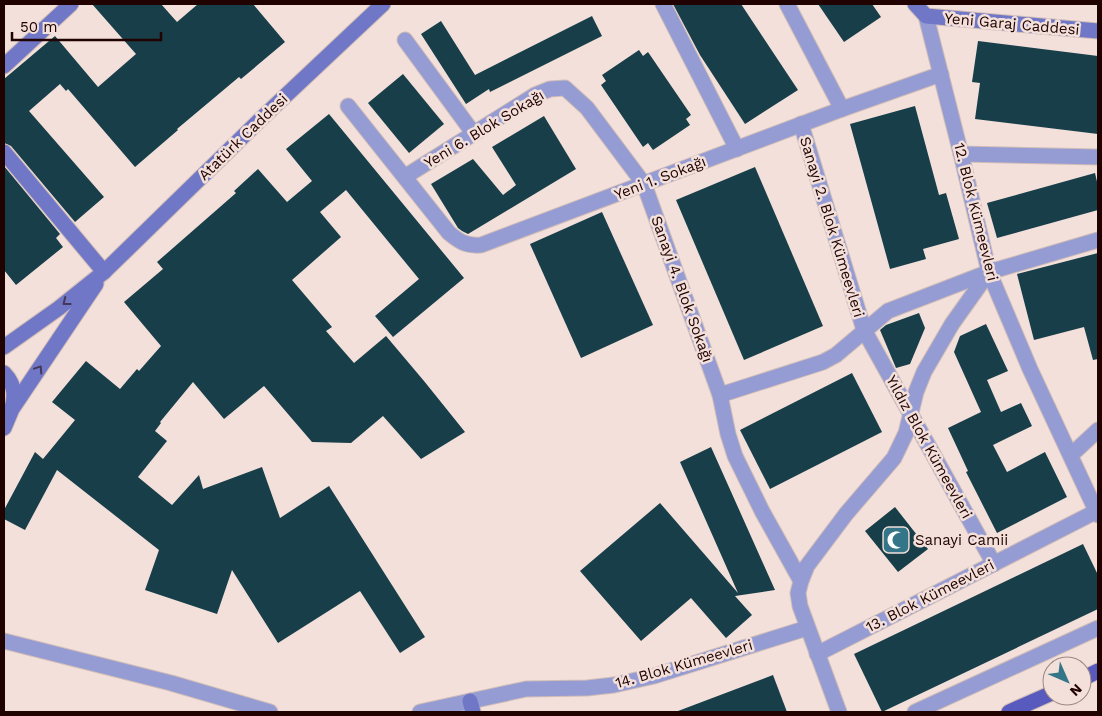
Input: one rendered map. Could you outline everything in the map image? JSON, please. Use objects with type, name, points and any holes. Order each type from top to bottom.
[{"type":"main road","points":[[4,66],[71,4]]},
{"type":"main road","name":"Atatürk Caddesi","points":[[4,347],[59,308],[104,272],[264,116],[383,4]]},
{"type":"main road","points":[[915,4],[926,16]]},
{"type":"main road","name":"Yeni Garaj Caddesi","points":[[926,16],[1098,31]]},
{"type":"main road","points":[[4,152],[104,272]]},
{"type":"main road","name":"Atatürk Caddesi","points":[[8,414],[104,272]]},
{"type":"main road","points":[[4,373],[11,381],[14,390],[14,400],[4,428]]},
{"type":"main road","points":[[1008,712],[1042,697]]},
{"type":"street","points":[[663,4],[737,149]]},
{"type":"street","points":[[787,4],[842,109]]},
{"type":"street","name":"12. Blok Kümeevleri","points":[[926,16],[989,272],[1030,369],[1098,513]]},
{"type":"street","points":[[405,40],[474,134]]},
{"type":"street","name":"Yeni 1. Sokağı","points":[[406,176],[449,233],[461,243],[470,246],[481,246],[801,124],[941,74]]},
{"type":"street","name":"Yeni 6. Blok Sokağı","points":[[406,176],[534,95],[550,89],[564,88]]},
{"type":"street","name":"Sanayi 4. Blok Sokağı","points":[[564,88],[587,108],[644,184],[720,395],[728,434],[735,456],[762,511],[801,581]]},
{"type":"street","points":[[348,106],[406,176]]},
{"type":"street","name":"Sanayi 2. Blok Kümeevleri","points":[[801,124],[864,330]]},
{"type":"street","points":[[961,154],[1098,157]]},
{"type":"street","points":[[720,395],[823,362],[836,355],[888,311],[989,272],[1098,240]]},
{"type":"street","points":[[839,712],[800,606],[798,593],[801,581],[815,553],[894,458],[906,433],[916,392],[936,350],[989,272]]},
{"type":"street","name":"Yıldız Blok Kümeevleri","points":[[864,330],[994,564]]},
{"type":"street","points":[[1071,455],[1098,430]]},
{"type":"street","name":"13. Blok Kümeevleri","points":[[817,654],[1098,513]]},
{"type":"street","name":"14. Blok Kümeevleri","points":[[420,712],[472,707],[526,689],[587,688],[614,685],[654,676],[807,628]]},
{"type":"street","points":[[915,712],[1098,628]]},
{"type":"street","points":[[4,641],[171,683],[270,712]]},
{"type":"building","points":[[92,4],[161,4],[177,22],[198,4],[253,4],[285,42],[241,79],[239,77],[135,167],[68,89],[66,91],[60,84],[29,111],[104,197],[75,222],[11,146],[4,143],[4,79],[55,36],[98,87],[136,54]]},
{"type":"building","points":[[673,4],[741,4],[798,90],[745,124],[700,55]]},
{"type":"building","points":[[818,4],[872,4],[881,17],[844,42]]},
{"type":"building","points":[[592,16],[602,36],[490,92],[489,89],[466,104],[421,34],[441,21],[475,75]]},
{"type":"building","points":[[978,41],[1098,56],[1098,134],[975,119],[980,83],[972,82]]},
{"type":"building","points":[[639,50],[643,56],[648,52],[691,115],[686,119],[690,125],[653,150],[648,143],[643,147],[601,85],[606,81],[602,75]]},
{"type":"building","points":[[403,74],[444,124],[409,153],[368,103]]},
{"type":"building","points":[[915,106],[939,195],[946,193],[959,239],[923,249],[926,259],[890,269],[850,124]]},
{"type":"building","points":[[329,114],[464,278],[393,337],[375,316],[419,279],[346,190],[320,212],[341,237],[292,280],[332,327],[326,331],[354,363],[386,336],[465,432],[421,459],[383,416],[351,443],[312,442],[264,386],[224,419],[193,382],[160,422],[155,431],[167,441],[138,477],[172,505],[199,475],[203,489],[262,467],[280,518],[329,486],[425,637],[400,653],[360,591],[278,643],[232,570],[217,614],[145,590],[159,550],[57,470],[25,530],[4,519],[4,510],[35,452],[43,459],[75,420],[52,402],[86,361],[120,389],[161,346],[124,302],[163,269],[157,262],[236,193],[234,191],[258,169],[287,202],[312,181],[286,149]]},
{"type":"building","points":[[544,116],[576,169],[468,234],[462,231],[458,228],[431,184],[473,159],[503,195],[516,185],[492,147]]},
{"type":"building","points":[[4,166],[60,234],[56,238],[63,247],[16,285],[4,270]]},
{"type":"building","points":[[755,167],[823,326],[744,360],[676,200]]},
{"type":"building","points":[[1095,173],[1098,186],[1098,210],[997,238],[987,203]]},
{"type":"building","points":[[602,212],[653,325],[581,358],[530,244]]},
{"type":"building","points":[[1098,253],[1098,359],[1093,360],[1084,327],[1034,340],[1017,274]]},
{"type":"building","points":[[919,313],[925,328],[910,364],[896,368],[880,330],[886,325]]},
{"type":"building","points":[[986,324],[1008,371],[987,380],[1001,412],[1021,403],[1032,426],[993,445],[1007,472],[1045,452],[1067,497],[997,533],[966,472],[968,471],[948,428],[981,412],[954,352],[960,336]]},
{"type":"building","points":[[852,373],[882,432],[770,489],[740,430]]},
{"type":"building","points":[[711,447],[775,590],[735,596],[752,615],[726,638],[691,598],[641,641],[580,571],[660,503],[738,593],[680,462]]},
{"type":"building","name":"Sanayi Camii","points":[[895,507],[928,549],[898,572],[865,531]]},
{"type":"building","points":[[1083,544],[1098,575],[1098,609],[882,712],[854,654]]},
{"type":"building","points":[[773,675],[787,712],[678,712],[678,711]]},
{"type":"place","name":"Sanayi Camii","points":[[896,540]]}]
